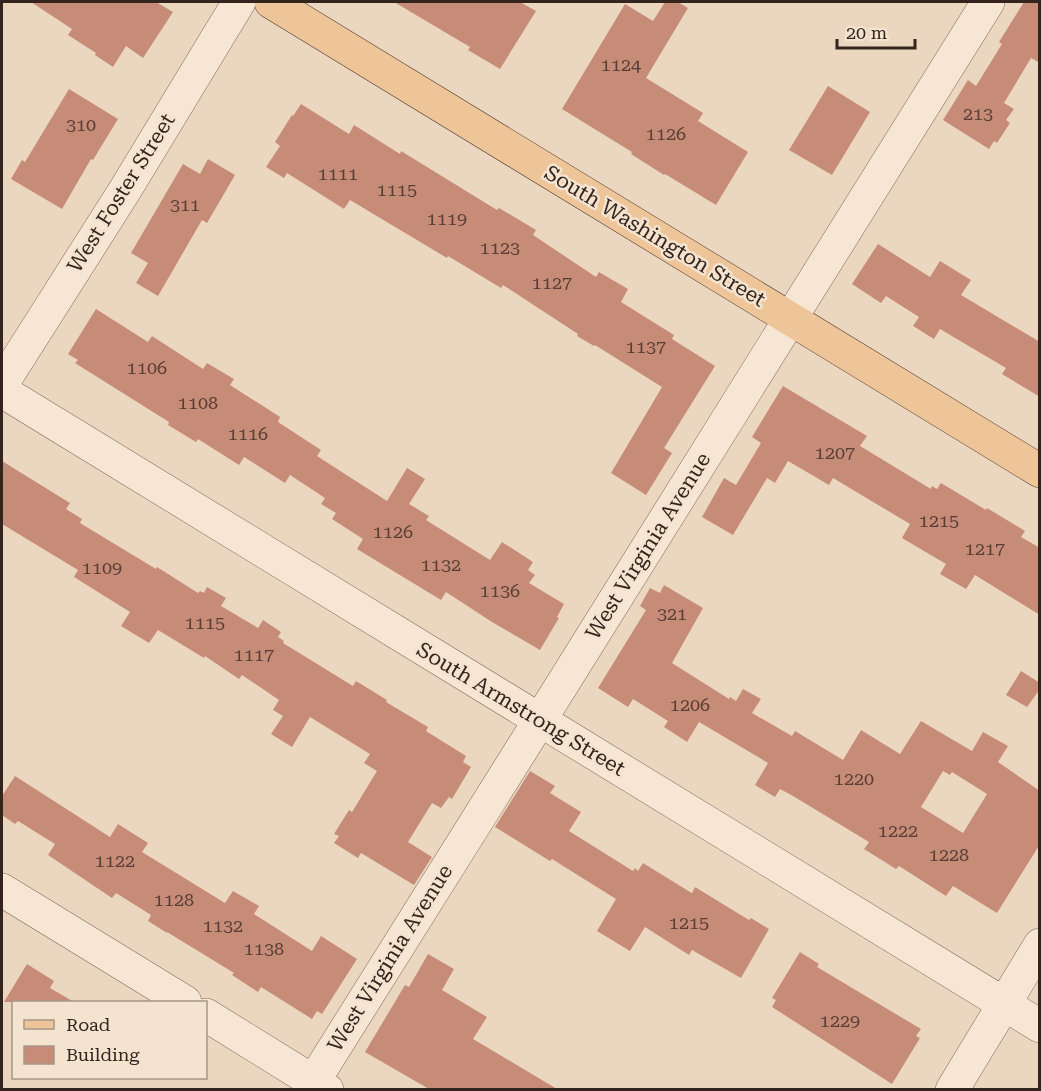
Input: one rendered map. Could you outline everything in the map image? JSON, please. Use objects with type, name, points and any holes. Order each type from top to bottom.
[{"type":"main road","name":"South Washington Street","points":[[271,2],[1040,471]]},
{"type":"street","name":"West Foster Street","points":[[2,384],[125,190],[239,2]]},
{"type":"street","name":"West Virginia Avenue","points":[[316,1087],[540,720],[988,2]]},
{"type":"street","name":"South Armstrong Street","points":[[2,391],[1040,1026]]},
{"type":"street","points":[[2,890],[183,1001]]},
{"type":"street","points":[[952,1089],[1040,945]]},
{"type":"street","points":[[207,1016],[316,1087]]},
{"type":"building","points":[[31,2],[156,2],[173,12],[143,58],[126,46],[113,67],[68,35],[72,29]]},
{"type":"building","points":[[394,2],[520,2],[536,11],[500,69],[468,50],[470,47]]},
{"type":"building","points":[[665,2],[678,2],[688,8],[646,78],[703,113],[698,121],[748,152],[716,205],[664,175],[631,154],[632,152],[562,109],[625,4],[653,21]]},
{"type":"building","points":[[1024,2],[1040,2],[1040,63],[1031,58],[1004,103],[1014,109],[1006,120],[1010,123],[997,143],[994,141],[989,149],[943,120],[968,80],[976,86],[1002,44],[999,42]]},
{"type":"building","points":[[828,86],[870,112],[832,175],[789,150]]},
{"type":"building","points":[[69,89],[118,119],[62,209],[11,179],[22,160],[25,162]]},
{"type":"building","points":[[301,104],[349,134],[354,125],[497,210],[499,208],[536,230],[533,235],[596,277],[599,272],[628,289],[621,302],[674,335],[672,339],[715,366],[664,448],[672,453],[646,495],[611,473],[662,387],[577,336],[578,334],[503,285],[501,288],[448,256],[447,258],[350,200],[344,209],[287,173],[284,178],[266,167],[280,146],[275,142]]},
{"type":"building","points":[[208,159],[235,175],[207,223],[202,220],[158,296],[136,283],[148,263],[131,253],[183,164],[200,174]]},
{"type":"building","points":[[878,244],[930,277],[940,261],[971,280],[961,295],[1040,342],[1040,397],[1002,374],[1006,368],[940,329],[934,339],[913,326],[919,317],[886,296],[881,303],[852,284]]},
{"type":"building","points":[[96,309],[148,342],[152,336],[203,369],[207,363],[234,379],[230,385],[280,417],[278,422],[321,450],[317,456],[387,501],[407,468],[425,479],[409,504],[429,516],[426,520],[490,560],[502,542],[533,562],[528,570],[535,575],[529,583],[564,604],[557,617],[559,618],[540,650],[446,592],[441,600],[357,549],[363,539],[332,519],[336,513],[321,504],[325,498],[290,475],[285,483],[244,457],[239,465],[198,439],[196,442],[168,425],[169,422],[75,363],[78,360],[68,354]]},
{"type":"building","points":[[783,386],[867,436],[860,446],[931,489],[932,486],[937,489],[941,483],[1025,531],[1021,537],[1040,548],[1040,615],[975,575],[966,589],[940,574],[946,564],[902,538],[910,524],[833,478],[829,485],[788,461],[775,483],[767,478],[733,535],[702,517],[724,478],[736,485],[761,443],[752,437]]},
{"type":"building","points":[[2,461],[70,503],[66,509],[82,519],[80,523],[198,593],[200,591],[204,593],[207,587],[226,598],[221,606],[258,628],[263,620],[281,632],[278,637],[284,641],[283,643],[353,686],[356,681],[387,700],[386,702],[428,727],[426,731],[466,756],[463,762],[471,767],[452,799],[449,797],[441,808],[432,803],[408,842],[432,857],[414,885],[361,853],[358,858],[334,843],[339,836],[334,834],[349,810],[352,812],[377,771],[364,763],[370,754],[310,717],[292,747],[271,734],[283,716],[273,710],[279,700],[242,675],[239,679],[205,656],[204,658],[158,630],[149,643],[121,626],[130,612],[74,577],[78,570],[2,524]]},
{"type":"building","points":[[664,585],[703,608],[672,663],[729,699],[730,697],[736,701],[743,689],[761,699],[752,713],[792,736],[795,731],[843,760],[861,730],[900,754],[921,721],[972,751],[983,732],[1008,746],[998,762],[1040,791],[1040,844],[997,913],[953,886],[946,896],[899,866],[896,869],[864,849],[869,842],[793,796],[780,789],[775,797],[755,785],[768,763],[699,722],[687,742],[664,727],[668,721],[633,699],[628,707],[598,688],[646,610],[640,606],[650,588],[660,593]],"holes":[[[943,771],[950,775],[952,772],[987,794],[963,833],[921,807]]]},
{"type":"building","points":[[1021,671],[1040,683],[1040,689],[1027,707],[1006,695]]},
{"type":"building","points":[[530,771],[555,786],[550,793],[581,812],[569,831],[633,871],[635,868],[638,871],[643,863],[690,892],[692,893],[695,887],[749,920],[751,918],[769,929],[741,978],[692,950],[689,955],[645,927],[630,951],[597,931],[616,899],[495,827]]},
{"type":"building","points":[[15,776],[110,837],[118,824],[148,843],[142,852],[225,903],[233,891],[259,906],[254,914],[312,951],[321,936],[357,959],[322,1014],[317,1011],[312,1019],[261,987],[258,992],[232,975],[234,973],[148,921],[151,915],[116,893],[112,898],[48,855],[55,844],[18,821],[15,824],[2,815],[2,796]]},
{"type":"building","points":[[800,952],[819,964],[817,967],[921,1029],[916,1036],[920,1038],[892,1084],[772,1007],[776,1000],[772,998]]},
{"type":"building","points":[[428,954],[454,969],[442,990],[487,1017],[473,1039],[557,1089],[429,1089],[365,1052],[405,985],[409,987]]},
{"type":"building","points":[[27,964],[54,981],[50,988],[72,1001],[12,1001],[4,1002]]}]
